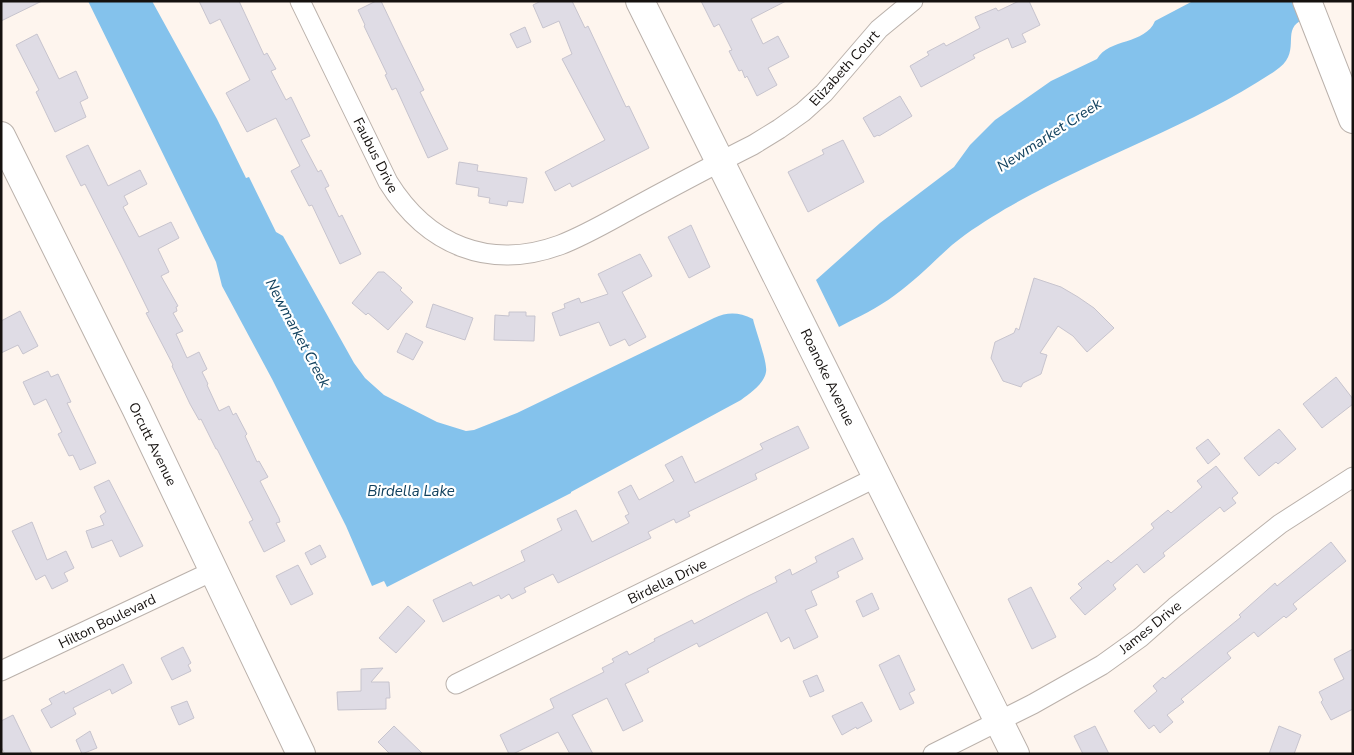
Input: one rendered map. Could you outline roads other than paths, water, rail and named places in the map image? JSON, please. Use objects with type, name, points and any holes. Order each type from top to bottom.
[{"type":"street","name":"Faubus Drive","points":[[300,1],[396,195],[415,217],[440,237],[462,248],[485,254],[508,255],[544,250],[577,237],[721,161]]},
{"type":"street","name":"Roanoke Avenue","points":[[640,1],[1015,754]]},
{"type":"street","name":"Elizabeth Court","points":[[721,161],[779,129],[803,112],[824,93],[879,29],[913,1]]},
{"type":"street","points":[[1307,1],[1353,119]]},
{"type":"street","name":"Orcutt Avenue","points":[[1,136],[131,400],[301,754]]},
{"type":"street","points":[[1,168],[30,194]]},
{"type":"street","name":"Birdella Drive","points":[[456,684],[877,477]]},
{"type":"street","name":"James Drive","points":[[933,754],[1033,704],[1102,665],[1141,637],[1175,607],[1280,524],[1353,477]]},
{"type":"street","name":"Hilton Boulevard","points":[[1,671],[214,571]]},
{"type":"water","name":"Birdella Lake","points":[[88,1],[152,1],[217,119],[246,178],[249,177],[276,232],[283,236],[354,363],[365,378],[384,395],[437,422],[466,431],[474,430],[517,413],[714,318],[733,314],[753,319],[766,368],[763,380],[741,400],[571,493],[387,587],[384,581],[372,586],[346,526],[272,379],[222,286],[216,262]]},
{"type":"water","name":"Newmarket Creek","points":[[1193,1],[1293,1],[1300,21],[1292,31],[1288,57],[1275,71],[1210,109],[1072,174],[1005,209],[958,240],[888,300],[839,327],[816,280],[880,223],[954,167],[970,145],[995,120],[1051,81],[1097,59],[1110,48],[1143,34],[1150,29],[1155,21]]}]
